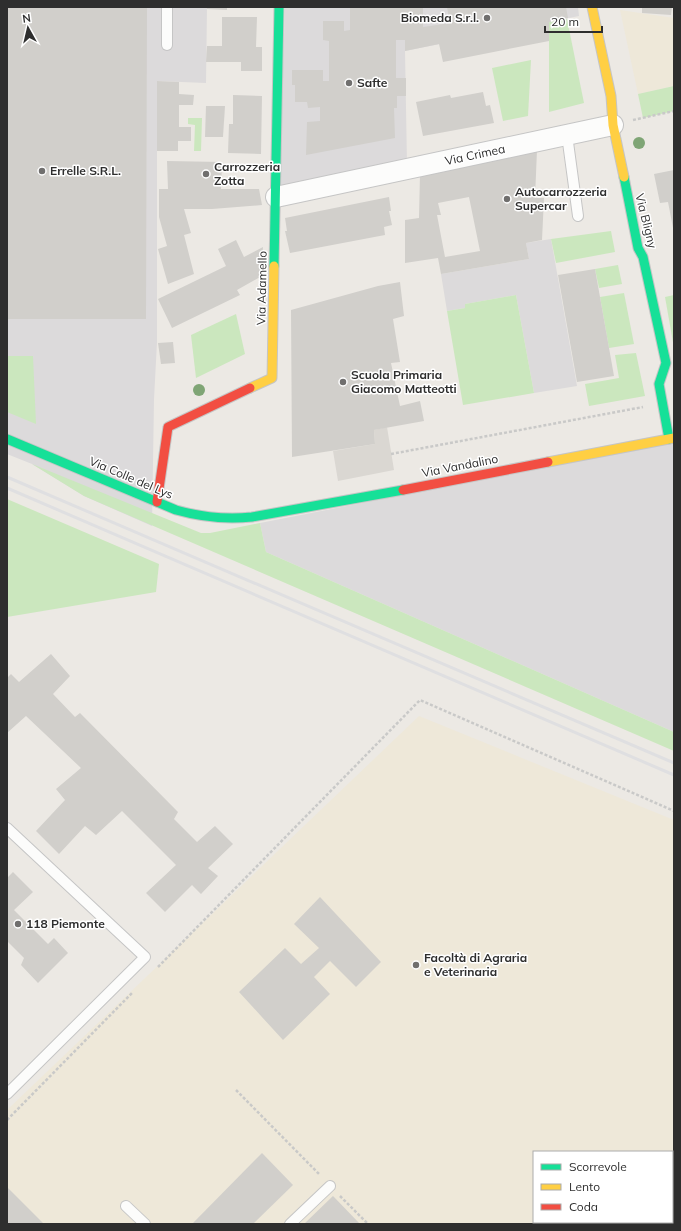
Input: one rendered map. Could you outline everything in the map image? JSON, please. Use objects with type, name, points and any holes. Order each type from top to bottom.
[{"type":"street","name":"Via Adamello","points":[[157,502],[168,427],[272,378],[279,7]]},
{"type":"street","name":"Via Bligny","points":[[592,7],[611,96],[613,125],[638,248],[643,257],[666,363],[659,384],[662,404],[672,438]]},
{"type":"street","name":"Via Crimea","points":[[276,197],[613,125]]},
{"type":"street","name":"Via Vandalino","points":[[250,518],[672,438]]},
{"type":"street","name":"Via Colle del Lys","points":[[7,439],[176,510],[197,516],[223,519],[250,518]]},
{"type":"lane","points":[[167,7],[167,45]]},
{"type":"lane","points":[[567,135],[578,216]]},
{"type":"lane","points":[[7,828],[145,957],[7,1094]]},
{"type":"lane","points":[[290,1224],[330,1186]]},
{"type":"lane","points":[[126,1206],[144,1224]]},
{"type":"path","points":[[613,125],[674,112]]},
{"type":"path","points":[[391,454],[662,404]]},
{"type":"path","points":[[158,967],[420,700],[674,811]]},
{"type":"path","points":[[7,1120],[135,990]]},
{"type":"path","points":[[236,1090],[368,1224]]},
{"type":"shaded area","points":[[7,7],[207,7],[206,83],[157,81],[157,342],[154,399],[152,526],[84,496],[32,464],[7,454]]},
{"type":"shaded area","points":[[285,7],[578,7],[579,16],[405,51],[407,164],[279,191]]},
{"type":"shaded area","points":[[620,10],[674,18],[674,86],[638,94]]},
{"type":"shaded area","points":[[551,239],[577,386],[534,393],[516,295],[465,304],[465,308],[447,311],[441,274],[529,259],[526,243]]},
{"type":"shaded area","points":[[387,427],[394,470],[338,481],[333,451],[375,444],[374,430]]},
{"type":"shaded area","points":[[674,442],[674,732],[266,552],[260,523]]},
{"type":"shaded area","name":"Facoltà di Agraria e Veterinaria","points":[[419,716],[674,820],[674,1224],[7,1224],[7,1110]]},
{"type":"green space","points":[[567,19],[584,103],[549,112],[549,22]]},
{"type":"green space","points":[[531,60],[528,116],[503,121],[492,68]]},
{"type":"green space","points":[[674,86],[674,111],[643,118],[638,94]]},
{"type":"green space","points":[[188,118],[202,118],[201,151],[194,151],[195,125],[188,124]]},
{"type":"green space","points":[[611,231],[615,252],[556,263],[551,239]]},
{"type":"green space","points":[[618,265],[622,284],[599,288],[595,269]]},
{"type":"green space","points":[[624,293],[634,344],[609,348],[600,297]]},
{"type":"green space","points":[[516,295],[534,393],[463,405],[447,311],[465,308],[465,304]]},
{"type":"green space","points":[[674,295],[674,348],[665,297]]},
{"type":"green space","points":[[236,314],[245,354],[196,378],[191,335]]},
{"type":"green space","points":[[636,353],[645,396],[589,406],[585,384],[619,378],[615,355]]},
{"type":"green space","points":[[7,356],[33,356],[36,424],[7,412]]},
{"type":"green space","points":[[32,464],[201,533],[210,533],[260,523],[266,552],[674,732],[674,751],[84,496]]},
{"type":"green space","points":[[7,499],[159,564],[156,592],[7,617]]},
{"type":"building","points":[[7,7],[147,7],[146,319],[7,319]]},
{"type":"building","points":[[207,7],[227,7],[227,10],[207,9]]},
{"type":"building","name":"Safte","points":[[350,7],[423,7],[423,27],[450,23],[447,7],[566,7],[568,18],[549,22],[549,41],[443,62],[439,44],[405,51],[405,40],[396,40],[396,78],[406,78],[406,96],[397,96],[397,108],[394,108],[395,138],[306,155],[307,122],[320,121],[320,107],[308,108],[307,102],[295,102],[295,85],[292,85],[292,70],[323,70],[323,81],[329,81],[329,41],[323,40],[323,21],[344,21],[344,31],[350,30]]},
{"type":"building","points":[[642,7],[672,7],[671,15],[642,13]]},
{"type":"building","points":[[222,17],[257,17],[256,47],[262,47],[262,71],[241,71],[241,62],[206,62],[207,46],[222,46]]},
{"type":"building","points":[[157,81],[179,82],[179,94],[194,95],[193,105],[179,105],[179,127],[191,127],[191,141],[178,141],[178,151],[157,151]]},
{"type":"building","points":[[483,92],[486,106],[490,105],[494,123],[423,136],[416,102],[450,95],[451,98]]},
{"type":"building","points":[[233,95],[262,96],[261,154],[228,153],[229,124],[233,124]]},
{"type":"building","points":[[206,106],[225,106],[223,137],[205,137]]},
{"type":"building","points":[[537,150],[535,198],[544,198],[542,240],[526,243],[529,259],[441,274],[438,258],[405,263],[405,220],[419,218],[420,174]],"holes":[[[469,197],[480,251],[445,257],[437,215],[441,215],[438,203]]]},
{"type":"building","points":[[167,161],[222,162],[221,189],[259,189],[262,205],[212,209],[184,209],[191,233],[184,235],[194,274],[168,284],[158,249],[167,246],[159,217],[159,189],[168,189]]},
{"type":"building","points":[[674,170],[673,228],[668,202],[660,203],[654,174]]},
{"type":"building","points":[[389,197],[391,211],[389,211],[392,225],[384,227],[385,235],[290,253],[285,231],[287,231],[285,218]]},
{"type":"building","points":[[236,240],[244,257],[263,247],[260,277],[237,290],[240,295],[172,328],[158,299],[226,266],[218,249]]},
{"type":"building","points":[[595,269],[614,376],[577,382],[558,275]]},
{"type":"building","name":"Scuola Primaria Giacomo Matteotti","points":[[400,282],[404,316],[393,319],[400,362],[391,363],[400,406],[420,401],[424,421],[374,430],[375,444],[292,457],[291,310],[378,286]]},
{"type":"building","points":[[173,342],[175,363],[161,364],[158,343]]},
{"type":"building","points":[[51,654],[70,676],[53,694],[75,717],[80,713],[178,812],[174,819],[197,842],[215,826],[233,844],[208,868],[218,876],[201,894],[192,885],[165,912],[146,893],[176,865],[122,811],[96,835],[85,826],[59,854],[36,831],[65,800],[56,789],[81,768],[26,716],[7,733],[7,678],[11,674],[19,682]]},
{"type":"building","name":"118 Piemonte","points":[[13,872],[33,892],[14,910],[48,944],[54,938],[68,953],[38,983],[21,965],[24,958],[7,941],[7,878]]},
{"type":"building","points":[[320,897],[381,962],[356,987],[330,961],[314,977],[330,994],[283,1040],[239,992],[285,948],[301,964],[319,948],[294,924]]},
{"type":"building","points":[[262,1153],[293,1185],[253,1224],[192,1224]]},
{"type":"building","points":[[7,1187],[44,1224],[7,1224]]},
{"type":"building","points":[[333,1196],[360,1224],[304,1224]]},
{"type":"railway","points":[[7,477],[674,763]]},
{"type":"railway","points":[[7,488],[674,775]]},
{"type":"traffic: fast","points":[[274,266],[279,7]]},
{"type":"traffic: fast","points":[[624,177],[638,248],[643,257],[666,363],[659,384],[669,439]]},
{"type":"traffic: fast","points":[[7,439],[176,510],[204,516],[223,518],[252,517],[403,490]]},
{"type":"traffic: slow","points":[[592,7],[611,96],[613,125],[624,177]]},
{"type":"traffic: slow","points":[[250,388],[272,378],[274,266]]},
{"type":"traffic: slow","points":[[548,462],[674,438]]},
{"type":"traffic: jam","points":[[157,502],[168,427],[250,388]]},
{"type":"traffic: jam","points":[[403,490],[548,462]]},
{"type":"place","name":"Biomeda S.r.l.","points":[[487,18]]},
{"type":"place","name":"Safte","points":[[349,83]]},
{"type":"place","name":"Errelle S.R.L.","points":[[42,171]]},
{"type":"place","name":"Carrozzeria Zotta","points":[[206,174]]},
{"type":"place","name":"Autocarrozzeria Supercar","points":[[507,199]]},
{"type":"place","name":"Scuola Primaria Giacomo Matteotti","points":[[343,382]]},
{"type":"place","name":"118 Piemonte","points":[[18,924]]},
{"type":"place","name":"Facoltà di Agraria e Veterinaria","points":[[416,965]]}]
